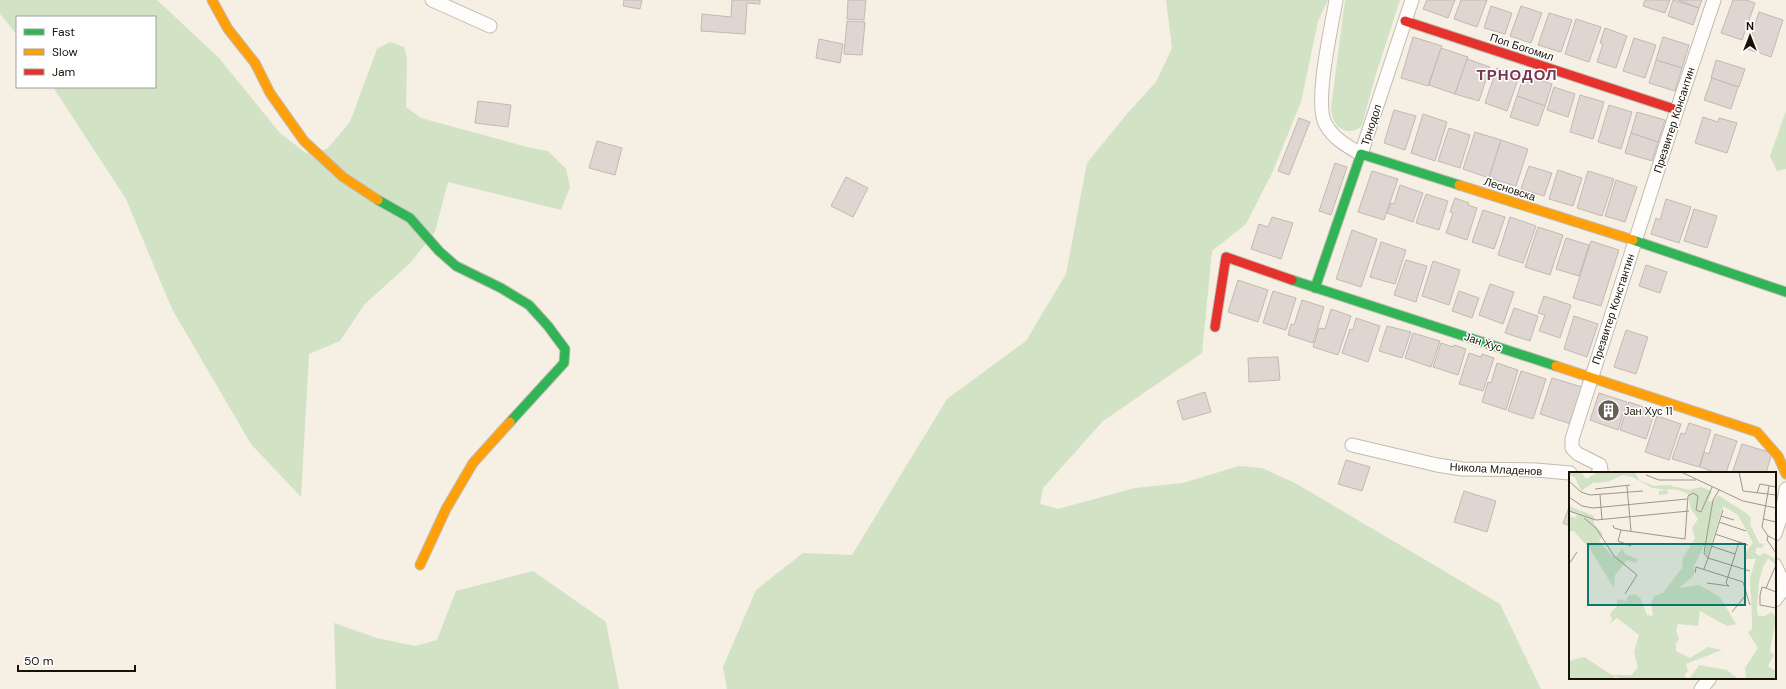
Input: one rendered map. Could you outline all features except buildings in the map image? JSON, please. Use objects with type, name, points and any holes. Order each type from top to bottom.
[{"type":"street","points":[[212,0],[228,29],[255,63],[270,93],[304,141],[343,177],[410,218],[439,251],[456,266],[501,288],[529,305],[565,348],[564,363],[473,463],[446,508],[420,565]]},
{"type":"street","points":[[432,0],[490,26]]},
{"type":"street","name":"Трнодол","points":[[1336,0],[1321,102],[1324,124],[1337,140],[1361,154],[1412,0]]},
{"type":"street","name":"Презвитер Консантин","points":[[1635,241],[1714,0]]},
{"type":"street","name":"Поп Богомил","points":[[1405,22],[1677,110]]},
{"type":"street","points":[[1316,288],[1361,154]]},
{"type":"street","name":"Лесновска","points":[[1361,154],[1635,241],[1786,292]]},
{"type":"street","name":"Презвитер Константин","points":[[1591,378],[1635,241]]},
{"type":"street","name":"Јан Хус","points":[[1215,327],[1226,257],[1316,288],[1757,432],[1775,449],[1785,467],[1786,474]]},
{"type":"street","points":[[1591,378],[1572,439],[1572,448],[1578,454],[1595,461],[1600,465],[1602,470],[1599,472]]},
{"type":"street","name":"Никола Младенов","points":[[1352,445],[1437,465],[1462,469],[1536,470],[1569,473]]},
{"type":"street","points":[[1776,531],[1782,513],[1786,489]]},
{"type":"street","points":[[1776,567],[1786,588],[1776,599]]},
{"type":"street","points":[[1701,689],[1709,679]]},
{"type":"green space","points":[[0,0],[157,0],[219,58],[280,133],[306,153],[327,149],[350,122],[377,49],[390,42],[404,47],[407,58],[406,107],[421,118],[531,148],[548,151],[566,169],[570,187],[561,210],[448,182],[435,232],[410,263],[364,305],[340,341],[309,354],[301,497],[251,444],[172,309],[126,199],[54,88],[156,88],[156,16],[16,16],[16,34],[0,14]]},
{"type":"green space","points":[[1166,0],[1328,0],[1318,21],[1301,102],[1272,173],[1246,224],[1212,251],[1202,353],[1103,421],[1043,488],[1040,504],[1058,509],[1135,488],[1183,483],[1239,466],[1262,468],[1295,483],[1500,604],[1541,689],[727,689],[723,667],[756,590],[803,553],[852,555],[947,399],[1026,341],[1066,274],[1087,163],[1126,115],[1156,82],[1172,48]]},
{"type":"green space","points":[[1345,0],[1400,0],[1375,77],[1362,125],[1351,131],[1343,130],[1337,125],[1333,119],[1331,108]]},
{"type":"green space","points":[[1786,111],[1786,169],[1777,171],[1770,156]]},
{"type":"green space","points":[[533,571],[606,622],[619,689],[336,689],[334,623],[377,638],[415,646],[437,640],[456,591]]},
{"type":"traffic: fast","points":[[1315,288],[1361,154],[1459,185]]},
{"type":"traffic: fast","points":[[378,200],[410,218],[439,251],[456,266],[501,288],[529,305],[548,326],[565,349],[564,363],[510,422]]},
{"type":"traffic: fast","points":[[1633,240],[1786,292]]},
{"type":"traffic: fast","points":[[1292,280],[1556,366]]},
{"type":"traffic: slow","points":[[212,0],[228,29],[255,63],[270,93],[304,141],[343,177],[378,200]]},
{"type":"traffic: slow","points":[[1459,185],[1633,240]]},
{"type":"traffic: slow","points":[[1556,366],[1757,432],[1778,456],[1786,474]]},
{"type":"traffic: slow","points":[[420,565],[446,509],[473,463],[510,422]]},
{"type":"traffic: jam","points":[[1405,21],[1677,110]]},
{"type":"traffic: jam","points":[[1215,327],[1226,257],[1292,280]]},
{"type":"place","name":"Јан Хус 11","points":[[1609,411]]},
{"type":"district","name":"ТРНОДОЛ","points":[[1517,75]]}]
